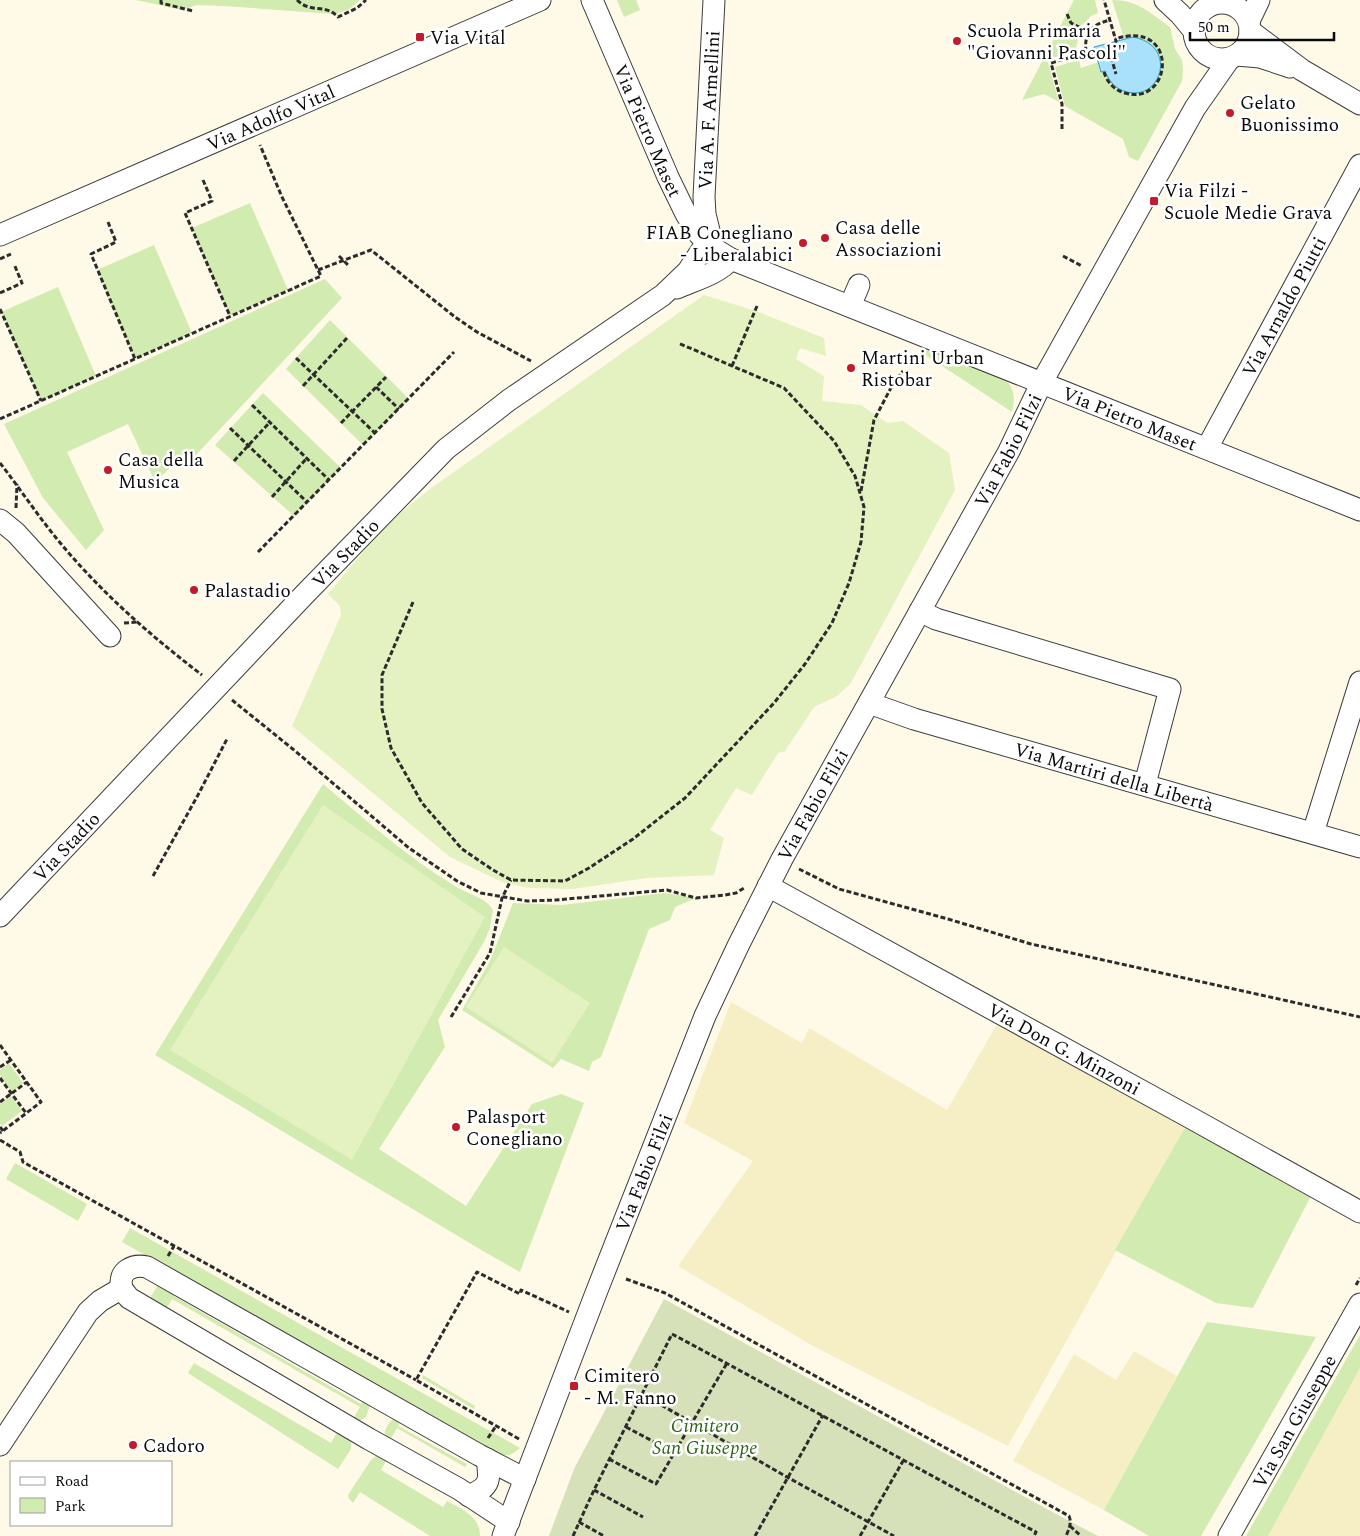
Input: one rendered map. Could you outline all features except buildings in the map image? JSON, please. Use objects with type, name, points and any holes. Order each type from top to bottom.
[{"type":"street","name":"Via Adolfo Vital","points":[[0,235],[540,0]]},
{"type":"street","name":"Via Pietro Maset","points":[[592,0],[668,177],[686,214],[699,234],[710,245],[731,259],[1360,510]]},
{"type":"street","name":"Via A. F. Armellini","points":[[710,245],[704,214],[704,166],[714,0]]},
{"type":"street","points":[[1165,0],[1180,14],[1198,40],[1214,58],[1233,56],[1260,57],[1302,70]]},
{"type":"street","points":[[1233,56],[1244,49],[1249,40],[1249,26],[1259,0]]},
{"type":"street","points":[[1198,40],[1199,15],[1204,9],[1224,2],[1242,11],[1249,26],[1302,70],[1360,104]]},
{"type":"street","name":"Via Fabio Filzi","points":[[1195,108],[1204,70],[1198,40]]},
{"type":"street","name":"Via Fabio Filzi","points":[[506,1529],[596,1293],[758,883],[869,703],[1009,451],[1042,382],[1195,108],[1233,56]]},
{"type":"street","name":"Via Arnaldo Piutti","points":[[1207,448],[1360,165]]},
{"type":"street","points":[[668,177],[676,181],[692,181],[699,176],[704,166]]},
{"type":"street","name":"Via Stadio","points":[[0,916],[304,595],[446,449],[509,400],[663,294],[688,271],[710,245]]},
{"type":"street","name":"Via Stadio","points":[[663,294],[718,270],[731,259]]},
{"type":"street","points":[[850,306],[859,285]]},
{"type":"street","points":[[0,520],[16,533],[110,636]]},
{"type":"street","points":[[920,611],[936,618],[1170,689],[1145,784]]},
{"type":"street","points":[[1313,833],[1360,682]]},
{"type":"street","name":"Via Martiri della Libertà","points":[[869,703],[923,721],[1360,847]]},
{"type":"street","name":"Via Don G. Minzoni","points":[[758,883],[1360,1212]]},
{"type":"street","points":[[506,1529],[469,1496],[369,1440],[129,1298],[122,1288],[122,1277],[129,1267],[147,1266],[525,1479]]},
{"type":"street","points":[[0,1445],[88,1312],[100,1301],[122,1288]]},
{"type":"street","name":"Via San Giuseppe","points":[[1229,1536],[1360,1304]]},
{"type":"street","points":[[469,1496],[480,1491],[488,1482],[487,1459]]},
{"type":"path","points":[[161,0],[162,3],[193,11]]},
{"type":"path","points":[[297,0],[304,6],[332,11],[338,17],[357,8],[366,0]]},
{"type":"path","points":[[1104,0],[1115,39],[1111,56],[1116,74]]},
{"type":"path","points":[[1066,14],[1071,23],[1089,32]]},
{"type":"path","points":[[1110,20],[1095,25],[1089,32],[1085,43],[1087,58],[1100,53],[1111,56]]},
{"type":"path","points":[[1104,72],[1112,86],[1120,92],[1130,95],[1140,94],[1149,90],[1156,84],[1161,75],[1163,66],[1162,56],[1158,47],[1151,40],[1142,36],[1132,35],[1115,39]]},
{"type":"path","points":[[1062,128],[1062,104],[1051,63],[1086,53]]},
{"type":"path","points":[[0,419],[321,276],[282,197],[260,145]]},
{"type":"path","points":[[203,180],[212,201],[185,213],[230,316]]},
{"type":"path","points":[[108,222],[116,242],[91,254],[135,359]]},
{"type":"path","points":[[318,270],[371,250],[477,332],[551,371]]},
{"type":"path","points":[[339,256],[349,266]]},
{"type":"path","points":[[1063,256],[1082,266]]},
{"type":"path","points":[[0,293],[22,283],[14,264]]},
{"type":"path","points":[[732,366],[757,306]]},
{"type":"path","points":[[0,309],[41,400]]},
{"type":"path","points":[[302,386],[347,338]]},
{"type":"path","points":[[413,602],[382,675],[382,710],[390,748],[422,803],[462,850],[511,880],[565,881],[589,868],[633,839],[685,798],[774,703],[805,664],[832,623],[849,584],[861,542],[864,507],[856,476],[834,441],[784,388],[678,343]]},
{"type":"path","points":[[258,552],[454,352]]},
{"type":"path","points":[[296,358],[375,433]]},
{"type":"path","points":[[860,494],[874,420],[894,382],[903,371]]},
{"type":"path","points":[[341,423],[386,377]]},
{"type":"path","points":[[376,387],[399,409]]},
{"type":"path","points":[[252,404],[329,480]]},
{"type":"path","points":[[234,461],[270,422]]},
{"type":"path","points":[[230,428],[307,502]]},
{"type":"path","points":[[272,496],[308,458]]},
{"type":"path","points":[[0,463],[62,545],[103,590],[171,652],[206,678]]},
{"type":"path","points":[[226,695],[409,848],[457,882],[482,893],[527,901],[667,890],[696,898],[736,893],[758,883]]},
{"type":"path","points":[[153,876],[227,740]]},
{"type":"path","points":[[794,866],[839,889],[948,918],[1031,944],[1360,1017]]},
{"type":"path","points":[[451,1017],[490,953],[502,898],[511,880]]},
{"type":"path","points":[[0,1044],[41,1102],[2,1132],[0,1127]]},
{"type":"path","points":[[0,1068],[11,1060]]},
{"type":"path","points":[[0,1078],[26,1114]]},
{"type":"path","points":[[0,1102],[27,1082]]},
{"type":"path","points":[[0,1140],[20,1152],[23,1162],[524,1442]]},
{"type":"path","points":[[416,1380],[478,1272],[520,1294],[521,1290],[574,1314]]},
{"type":"path","points":[[626,1279],[665,1293],[1069,1516],[1071,1520],[1066,1536]]},
{"type":"path","points":[[573,1536],[609,1459],[672,1334],[1036,1532],[1034,1536]]},
{"type":"path","points":[[609,1459],[656,1484],[727,1363]]},
{"type":"path","points":[[642,1394],[894,1536]]},
{"type":"path","points":[[755,1536],[823,1415]]},
{"type":"path","points":[[626,1427],[675,1452]]},
{"type":"path","points":[[860,1536],[903,1461]]},
{"type":"path","points":[[594,1490],[643,1516]]},
{"type":"path","points":[[579,1522],[604,1536]]},
{"type":"path","points":[[1070,1526],[1081,1536]]},
{"type":"shaded area","points":[[731,1002],[802,1043],[809,1028],[947,1110],[1000,1019],[1186,1126],[1008,1446],[813,1346],[678,1266],[753,1161],[684,1123]]},
{"type":"shaded area","points":[[1134,1351],[1177,1376],[1104,1510],[1013,1461],[1074,1354],[1116,1380]]},
{"type":"shaded area","points":[[1360,1368],[1360,1536],[1268,1536]]},
{"type":"green space","points":[[136,0],[360,0],[348,10],[333,14],[197,5],[182,10]]},
{"type":"green space","points":[[617,0],[636,0],[640,10],[624,17]]},
{"type":"green space","points":[[1074,0],[1095,0],[1098,13],[1091,16],[1081,26],[1075,52],[1047,59],[1059,102],[1044,94],[1022,100]]},
{"type":"green space","points":[[1112,0],[1137,5],[1170,27],[1175,49],[1182,60],[1182,81],[1138,161],[1129,157],[1123,139],[1065,106],[1055,67],[1079,60],[1081,68],[1099,62],[1101,72],[1105,71],[1109,80],[1139,92],[1147,89],[1154,83],[1133,37],[1124,38]]},
{"type":"green space","points":[[250,203],[288,290],[230,316],[192,228]]},
{"type":"green space","points":[[154,245],[192,333],[135,359],[97,270]]},
{"type":"green space","points":[[325,279],[342,298],[195,456],[188,451],[155,482],[128,424],[67,452],[104,530],[86,550],[43,498],[4,424]]},
{"type":"green space","points":[[58,287],[96,376],[41,401],[1,312]]},
{"type":"green space","points":[[704,295],[756,311],[824,338],[826,356],[800,348],[796,359],[824,376],[822,401],[861,405],[887,423],[903,421],[949,453],[955,490],[851,683],[837,696],[814,707],[785,751],[778,753],[752,795],[736,788],[710,830],[724,838],[714,875],[647,878],[573,889],[529,888],[502,882],[450,857],[292,726],[341,615],[340,606],[328,594],[387,523],[430,489]]},
{"type":"green space","points":[[330,320],[409,399],[363,445],[286,369]]},
{"type":"green space","points":[[927,348],[1006,380],[1014,395],[1012,412],[927,356],[925,351]]},
{"type":"green space","points":[[263,393],[341,468],[294,516],[215,445]]},
{"type":"green space","points":[[323,784],[420,863],[460,889],[486,902],[493,910],[490,928],[485,940],[438,1020],[445,1047],[379,1149],[466,1206],[532,1104],[561,1094],[584,1103],[520,1272],[155,1055]]},
{"type":"green space","points":[[323,805],[485,917],[352,1160],[170,1050]]},
{"type":"green space","points":[[665,893],[696,898],[675,907],[670,920],[649,929],[601,1057],[592,1062],[589,1071],[561,1059],[553,1068],[462,1010],[490,961],[513,903],[562,905]]},
{"type":"green space","points":[[504,947],[590,1003],[552,1063],[466,1007]]},
{"type":"green space","points":[[9,1063],[23,1083],[12,1092],[0,1075],[0,1070]]},
{"type":"green space","points":[[11,1096],[22,1111],[2,1126],[0,1123],[0,1104]]},
{"type":"green space","points":[[1186,1126],[1311,1196],[1253,1308],[1216,1303],[1115,1250]]},
{"type":"green space","points":[[15,1163],[87,1204],[78,1221],[6,1179]]},
{"type":"green space","points":[[130,1228],[520,1448],[508,1455],[494,1454],[122,1242]]},
{"type":"green space","points":[[159,1283],[176,1292],[174,1296],[361,1404],[365,1399],[370,1405],[366,1417],[359,1421],[353,1419],[360,1407],[172,1299],[165,1311],[148,1301]]},
{"type":"green space","name":"Cimitero San Giuseppe","points":[[664,1299],[1098,1536],[549,1536],[574,1469]]},
{"type":"green space","points":[[1207,1322],[1316,1337],[1201,1536],[1149,1536],[1104,1510]]},
{"type":"green space","points":[[1360,1335],[1360,1368],[1268,1536],[1246,1536]]},
{"type":"green space","points":[[194,1363],[331,1443],[338,1431],[351,1440],[351,1449],[338,1469],[188,1373]]},
{"type":"green space","points":[[423,1375],[475,1406],[474,1409],[422,1378]]},
{"type":"green space","points":[[395,1418],[401,1421],[398,1426],[467,1464],[465,1467],[397,1428],[390,1440],[385,1437],[387,1426]]},
{"type":"green space","points":[[376,1456],[387,1459],[381,1470],[443,1507],[447,1501],[469,1514],[477,1523],[480,1536],[430,1536],[360,1492],[353,1503],[348,1495],[371,1460]]},
{"type":"water","points":[[1133,37],[1147,42],[1156,50],[1160,60],[1160,71],[1156,81],[1149,88],[1139,93],[1119,89],[1108,78],[1105,71],[1101,72],[1094,47]]},
{"type":"place","name":"Via Vital","points":[[420,37]]},
{"type":"place","name":"Scuola Primaria \"Giovanni Pascoli\"","points":[[957,41]]},
{"type":"place","name":"Gelato Buonissimo","points":[[1230,113]]},
{"type":"place","name":"Via Filzi - Scuole Medie Grava","points":[[1154,201]]},
{"type":"place","name":"Casa delle Associazioni","points":[[825,238]]},
{"type":"place","name":"FIAB Conegliano - Liberalabici","points":[[803,243]]},
{"type":"place","name":"Martini Urban Ristobar","points":[[851,368]]},
{"type":"place","name":"Casa della Musica","points":[[108,470]]},
{"type":"place","name":"Palastadio","points":[[194,590]]},
{"type":"place","name":"Palasport Conegliano","points":[[456,1127]]},
{"type":"place","name":"Cimitero - M. Fanno","points":[[574,1386]]},
{"type":"place","name":"Cadoro","points":[[133,1445]]}]
